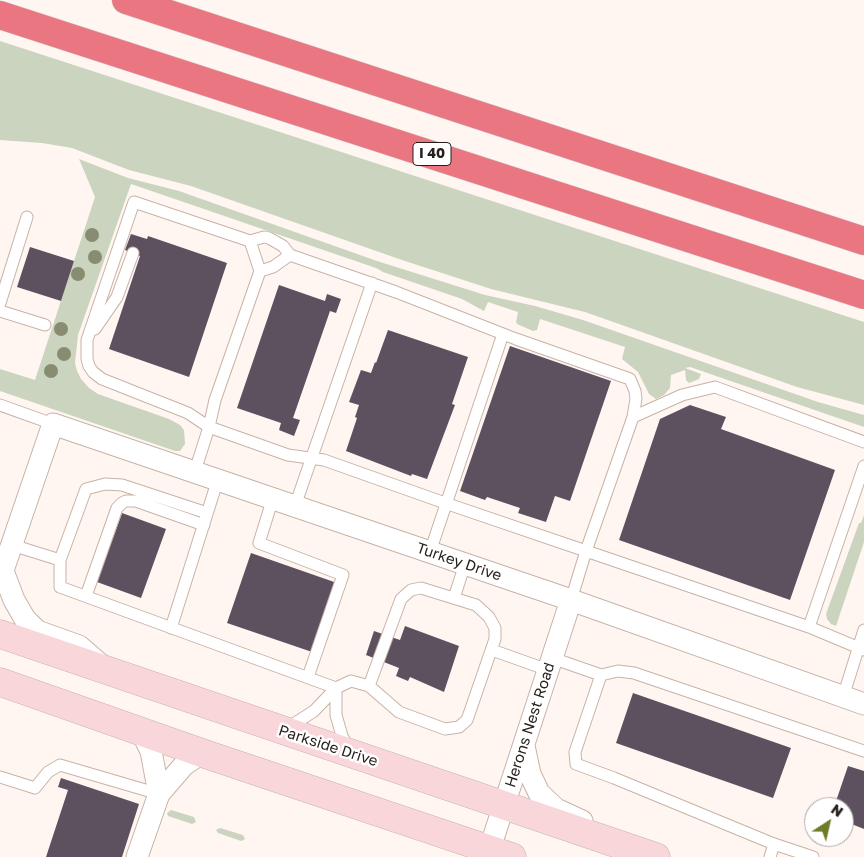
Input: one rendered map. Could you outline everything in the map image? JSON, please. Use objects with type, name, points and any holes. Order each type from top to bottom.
[{"type":"highway","points":[[126,0],[864,241]]},
{"type":"highway","name":"I 40","points":[[0,15],[864,295]]},
{"type":"street","name":"Turkey Drive","points":[[53,424],[571,600],[864,704]]},
{"type":"street","points":[[53,424],[1,575],[25,619],[37,631],[79,646],[107,671]]},
{"type":"street","name":"Herons Nest Road","points":[[496,854],[504,805],[571,600]]},
{"type":"street","name":"Parkside Drive","points":[[0,634],[656,857]]},
{"type":"street","points":[[0,682],[496,854]]},
{"type":"street","points":[[142,731],[151,751],[158,794]]},
{"type":"street","points":[[524,745],[530,774],[539,794],[556,809],[574,816],[618,844]]},
{"type":"street","points":[[137,857],[158,794],[184,765],[202,752]]},
{"type":"lane","points":[[571,600],[586,551],[633,417],[636,400],[635,391],[630,379],[503,334],[372,283],[290,255],[283,246],[269,238],[264,237],[250,241],[134,202],[87,340],[89,366],[102,379],[188,413],[209,427],[288,455],[324,460],[445,504],[586,551],[809,627],[861,649]]},
{"type":"lane","points":[[0,303],[27,217]]},
{"type":"lane","points":[[194,471],[209,427],[215,400],[260,271],[250,241]]},
{"type":"lane","points":[[87,340],[118,297],[133,253]]},
{"type":"lane","points":[[260,271],[273,267],[290,255]]},
{"type":"lane","points":[[295,506],[372,283]]},
{"type":"lane","points":[[0,311],[45,325]]},
{"type":"lane","points":[[430,552],[503,334]]},
{"type":"lane","points":[[633,417],[682,395],[716,387],[864,442]]},
{"type":"lane","points":[[0,405],[53,424]]},
{"type":"lane","points":[[809,627],[864,466]]},
{"type":"lane","points":[[171,628],[218,480]]},
{"type":"lane","points":[[207,513],[122,485],[105,484],[86,489],[60,560],[60,587],[336,688]]},
{"type":"lane","points":[[273,498],[259,543],[343,575],[308,677]]},
{"type":"lane","points":[[86,596],[117,508],[122,503],[136,501],[204,525]]},
{"type":"lane","points":[[12,545],[60,560]]},
{"type":"lane","points":[[454,598],[465,564]]},
{"type":"lane","points":[[282,731],[314,711],[336,688],[352,682],[369,686],[399,712],[445,729],[452,730],[459,727],[467,720],[496,638],[489,617],[476,605],[421,588],[411,590],[401,599],[369,686]]},
{"type":"lane","points":[[843,697],[861,649],[864,630]]},
{"type":"lane","points":[[492,650],[601,675],[618,671],[634,673],[864,751]]},
{"type":"lane","points":[[601,675],[576,752],[576,764],[774,844],[792,854],[813,857]]},
{"type":"lane","points":[[336,688],[336,716],[342,736],[351,753]]},
{"type":"lane","points":[[0,777],[35,788],[48,772],[60,765],[158,794]]},
{"type":"lane","points":[[770,857],[774,844]]},
{"type":"green space","points":[[0,41],[864,322],[864,405],[797,387],[585,312],[491,289],[399,259],[191,186],[129,170],[72,148],[42,143],[0,140]]},
{"type":"green space","points":[[79,159],[128,178],[179,191],[377,261],[485,295],[535,306],[583,320],[818,402],[864,415],[864,427],[690,367],[685,368],[701,374],[699,379],[689,383],[686,380],[685,370],[671,375],[670,388],[664,395],[656,399],[649,394],[638,372],[622,359],[625,347],[540,319],[537,330],[533,331],[517,324],[518,312],[488,302],[484,311],[462,299],[376,268],[131,184],[78,335],[75,363],[81,379],[98,394],[169,419],[180,425],[184,430],[185,444],[180,451],[175,451],[0,391],[0,369],[35,380],[95,197]]},
{"type":"green space","points":[[864,515],[864,542],[836,626],[831,624],[826,614],[859,523],[861,523]]},
{"type":"green space","points":[[171,810],[194,817],[196,822],[192,824],[168,816],[167,813]]},
{"type":"green space","points":[[220,828],[243,835],[245,839],[241,841],[218,833],[216,830]]},
{"type":"building","points":[[131,234],[147,239],[148,236],[227,263],[189,377],[109,349],[140,256],[125,250]]},
{"type":"building","points":[[30,247],[74,261],[61,301],[17,287]]},
{"type":"building","points":[[279,285],[325,301],[327,294],[341,299],[336,313],[330,311],[293,418],[300,420],[294,436],[279,430],[281,423],[237,408]]},
{"type":"building","points":[[388,330],[468,357],[452,404],[455,405],[427,479],[412,474],[411,476],[346,451],[357,418],[355,417],[359,405],[349,402],[361,370],[371,373]]},
{"type":"building","points":[[510,346],[611,381],[570,501],[555,496],[546,522],[518,513],[520,508],[487,497],[485,500],[460,491]]},
{"type":"building","points":[[690,405],[726,417],[721,429],[835,470],[790,600],[619,540],[660,419]]},
{"type":"building","points":[[122,513],[166,529],[141,598],[97,582]]},
{"type":"building","points":[[251,553],[337,583],[315,653],[227,623]]},
{"type":"building","points":[[405,626],[459,646],[444,692],[410,677],[408,681],[396,676],[399,668],[366,655],[374,631],[400,640]]},
{"type":"building","points":[[633,693],[791,748],[773,798],[616,743]]},
{"type":"building","points":[[848,766],[864,771],[864,829],[854,825],[854,797],[837,797]]},
{"type":"building","points":[[61,778],[139,804],[122,857],[46,857],[68,790],[58,787]]}]
